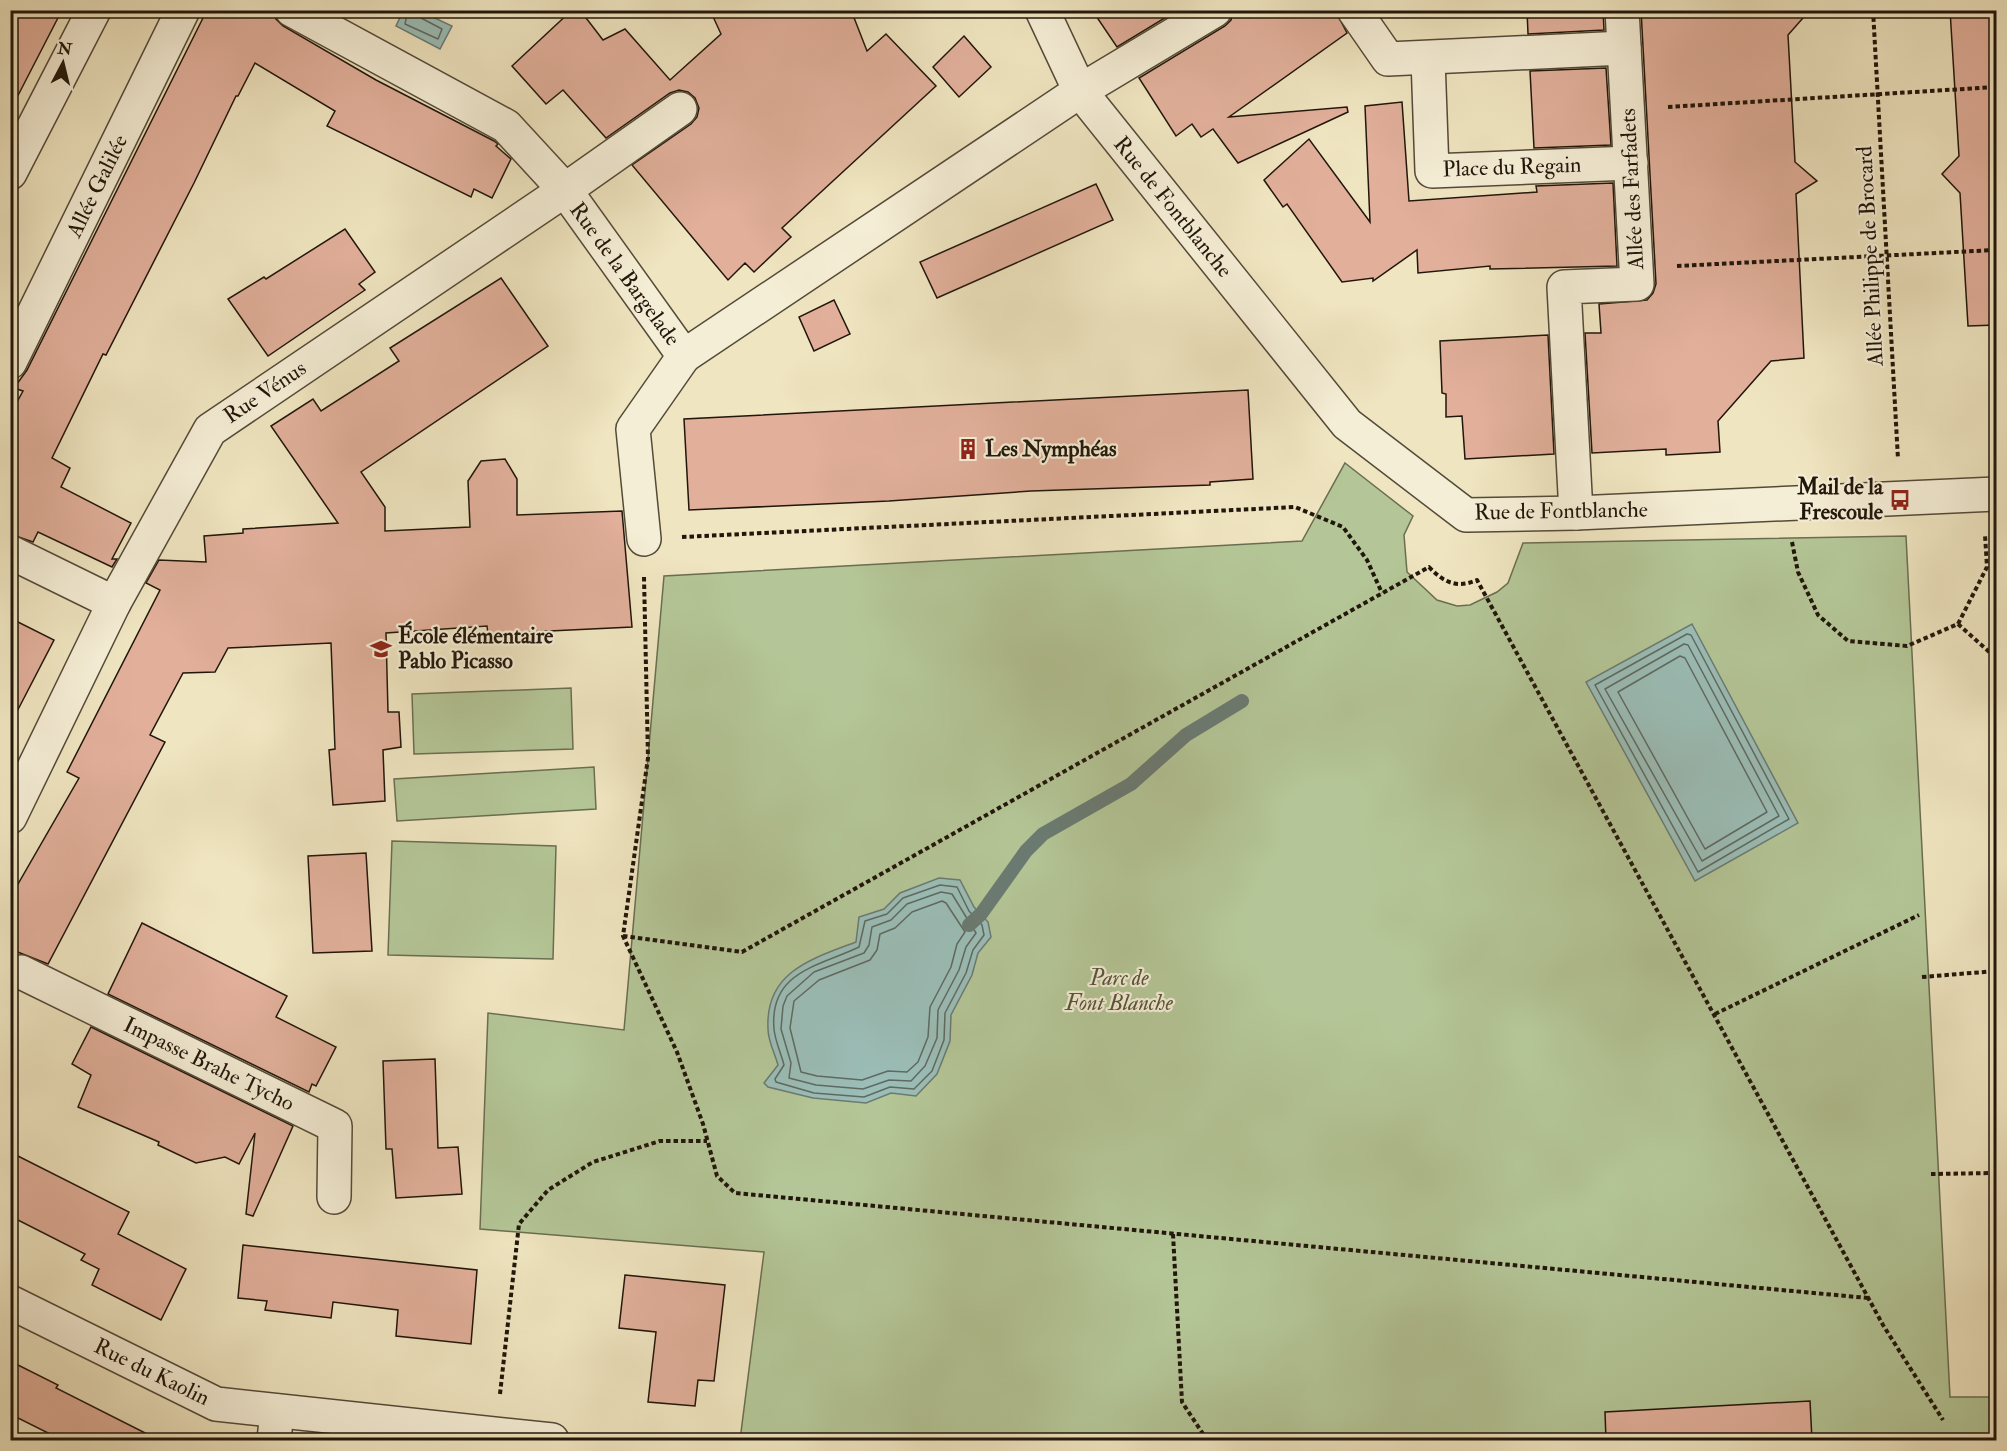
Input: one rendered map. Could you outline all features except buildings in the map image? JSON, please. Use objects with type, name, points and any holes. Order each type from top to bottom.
[{"type":"street","points":[[10,173],[94,10]]},
{"type":"street","name":"Allée Galilée","points":[[10,362],[183,10]]},
{"type":"street","name":"Rue de la Bargelade","points":[[292,10],[506,126],[565,190],[684,356],[1080,91],[1215,10]]},
{"type":"street","name":"Rue de Fontblanche","points":[[1042,10],[1080,91],[1347,424],[1466,515],[1576,513],[1990,495]]},
{"type":"street","points":[[1354,10],[1388,59],[1428,59],[1624,48]]},
{"type":"street","name":"Allée des Farfadets","points":[[1576,513],[1564,287],[1637,284],[1622,10]]},
{"type":"street","name":"Place du Regain","points":[[1428,59],[1432,171],[1631,163]]},
{"type":"street","name":"Rue Vénus","points":[[10,817],[114,603],[210,430],[565,190],[680,108]]},
{"type":"street","points":[[644,539],[633,429],[684,356]]},
{"type":"street","points":[[10,552],[114,603]]},
{"type":"street","name":"Impasse Brahe Tycho","points":[[21,972],[335,1126],[334,1197]]},
{"type":"street","name":"Rue du Kaolin","points":[[10,1302],[216,1404],[276,1426],[495,1434],[552,1440]]},
{"type":"path","name":"Allée Philippe de Brocard","points":[[1873,10],[1900,500]]},
{"type":"path","points":[[1628,109],[1996,87]]},
{"type":"path","points":[[1636,268],[1996,250]]},
{"type":"path","points":[[1785,505],[1798,572],[1818,615],[1848,641],[1907,646],[1958,624],[1987,567],[1990,495]]},
{"type":"path","points":[[1382,593],[1367,560],[1343,527],[1295,507],[644,539],[648,758],[623,936],[676,1052],[717,1176],[735,1193],[1868,1298]]},
{"type":"path","points":[[623,936],[742,952],[1429,567],[1449,584],[1467,584],[1476,580],[1715,1014],[1868,1298],[1943,1420]]},
{"type":"path","points":[[1958,624],[1996,658]]},
{"type":"path","points":[[1715,1014],[1919,915]]},
{"type":"path","points":[[1922,977],[1996,971]]},
{"type":"path","points":[[495,1434],[519,1224],[548,1190],[593,1162],[660,1141],[707,1141]]},
{"type":"path","points":[[1931,1174],[1996,1173]]},
{"type":"path","points":[[1173,1234],[1182,1402],[1207,1440]]},
{"type":"green space","name":"Parc de Font Blanche","points":[[1345,463],[1413,516],[1404,535],[1407,572],[1437,600],[1457,606],[1470,605],[1497,592],[1508,583],[1523,543],[1906,536],[1950,1397],[1996,1397],[1996,1440],[740,1440],[764,1252],[480,1229],[488,1013],[624,1030],[664,576],[1302,541]]},
{"type":"green space","points":[[571,688],[573,749],[414,754],[412,694]]},
{"type":"green space","points":[[594,767],[596,809],[397,821],[394,779]]},
{"type":"green space","points":[[392,841],[556,846],[553,959],[388,955]]},
{"type":"water","points":[[403,11],[420,11],[452,26],[440,49],[396,26]]},
{"type":"water","points":[[1692,624],[1798,823],[1695,881],[1586,682]]},
{"type":"water","points":[[939,878],[960,880],[974,907],[988,922],[991,937],[978,953],[972,975],[951,1015],[950,1041],[937,1074],[916,1096],[891,1093],[866,1103],[813,1098],[768,1087],[764,1083],[778,1065],[768,1034],[769,1010],[774,994],[783,981],[794,970],[808,962],[856,942],[859,917],[884,909],[900,893]]},
{"type":"waterway","points":[[969,925],[981,914],[1026,851],[1043,834],[1131,784],[1186,735],[1242,701]]},
{"type":"place","name":"Les Nymphéas","points":[[968,449]]},
{"type":"place","name":"Mail de la Frescoule","points":[[1900,500]]},
{"type":"place","name":"École élémentaire Pablo Picasso","points":[[381,649]]}]
